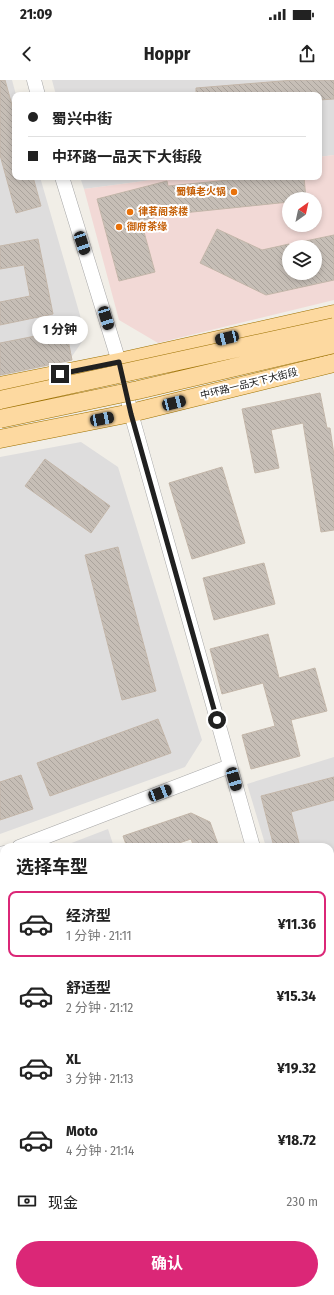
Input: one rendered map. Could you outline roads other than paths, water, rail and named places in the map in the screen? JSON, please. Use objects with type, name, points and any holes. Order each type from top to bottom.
[{"type":"main road","points":[[0,386],[119,362],[334,314]]},
{"type":"main road","points":[[0,400],[334,327]]},
{"type":"main road","points":[[0,419],[138,390],[334,344]]},
{"type":"main road","name":"中环路一品天下大街段","points":[[0,439],[131,414],[334,363]]},
{"type":"street","points":[[34,80],[37,92]]},
{"type":"street","points":[[63,180],[119,362],[131,414],[252,843]]},
{"type":"street","points":[[29,843],[230,766]]},
{"type":"place","name":"蜀镇老火锅","points":[[234,192]]},
{"type":"place","name":"律茗阁茶楼","points":[[130,212]]},
{"type":"place","name":"御府茶缘","points":[[119,227]]}]
